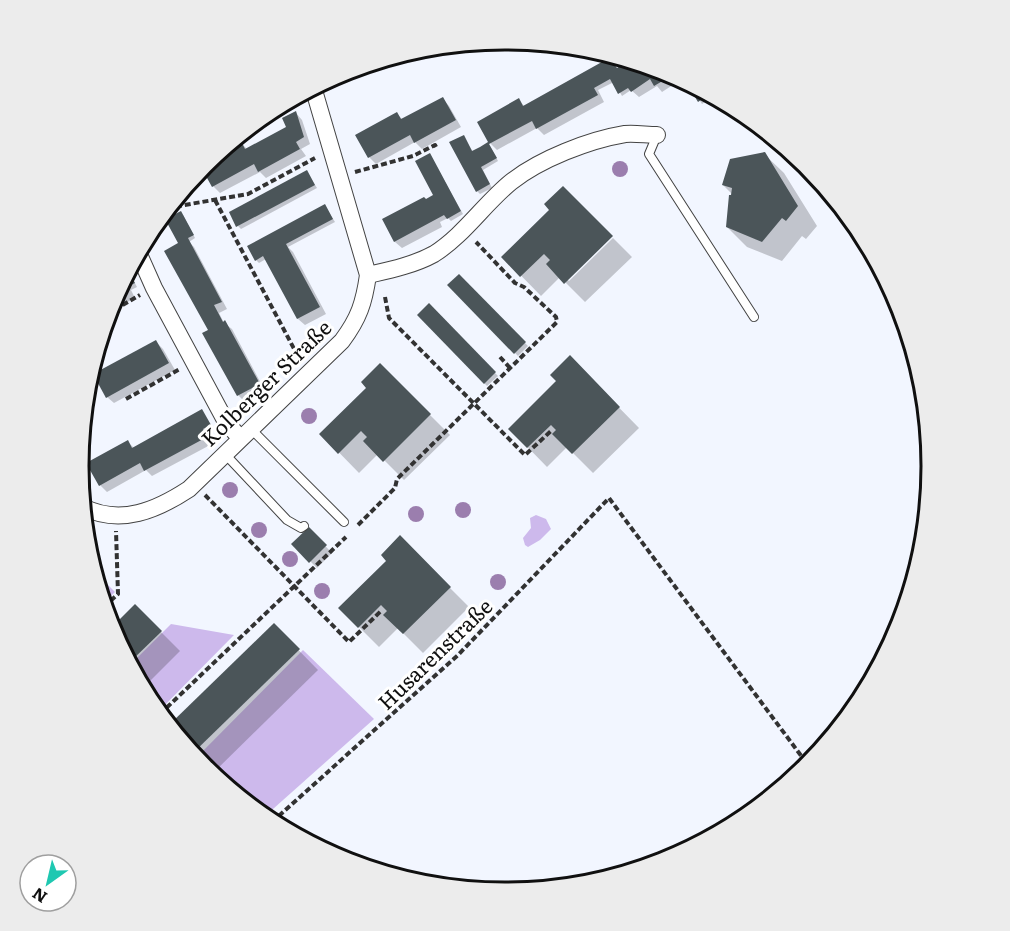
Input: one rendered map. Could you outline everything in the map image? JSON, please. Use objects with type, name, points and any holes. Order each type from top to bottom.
[{"type":"street","name":"Kolberger Straße","points":[[92,511],[115,515],[144,513],[168,503],[194,484],[308,374],[355,324],[364,302],[368,275],[315,95]]},
{"type":"street","points":[[368,275],[401,267],[434,254],[511,182],[545,160],[592,143],[626,134],[657,135]]},
{"type":"street","points":[[142,262],[226,422],[245,433]]},
{"type":"lane","points":[[657,135],[649,154],[753,318]]},
{"type":"lane","points":[[245,433],[344,522]]},
{"type":"lane","points":[[224,453],[287,520],[297,528],[304,526]]},
{"type":"path","points":[[340,176],[413,156],[435,145],[437,149]]},
{"type":"path","points":[[180,206],[248,194],[332,149]]},
{"type":"path","points":[[214,200],[238,238],[308,374]]},
{"type":"path","points":[[355,529],[395,488],[397,479],[557,322],[556,317],[524,287],[515,283],[463,229]]},
{"type":"path","points":[[121,306],[154,288]]},
{"type":"path","points":[[386,297],[389,318],[525,455],[551,431]]},
{"type":"path","points":[[500,357],[510,368]]},
{"type":"path","points":[[126,399],[193,362]]},
{"type":"path","points":[[194,484],[349,642],[381,611]]},
{"type":"path","name":"Husarenstraße","points":[[280,815],[458,655],[609,498],[802,757]]},
{"type":"path","points":[[111,600],[118,594],[115,515]]},
{"type":"path","points":[[167,708],[346,537]]},
{"type":"shaded area","points":[[536,515],[546,519],[551,529],[540,540],[528,547],[523,538],[531,528],[530,518]]},
{"type":"shaded area","points":[[106,583],[115,592],[110,597]]},
{"type":"shaded area","points":[[171,624],[234,635],[165,705],[137,658]]},
{"type":"shaded area","points":[[303,650],[374,719],[272,810],[252,796],[203,751]]},
{"type":"building","points":[[603,61],[614,64],[617,68],[620,66],[663,81],[654,86],[650,79],[631,92],[628,88],[618,94],[610,79],[594,88],[598,95],[536,129],[532,121],[489,144],[497,158],[481,167],[490,184],[476,192],[449,142],[464,135],[472,151],[488,142],[477,122],[519,98],[523,106]]},
{"type":"building","points":[[693,94],[702,99],[698,102]]},
{"type":"building","points":[[443,97],[456,120],[414,143],[410,135],[368,158],[355,135],[397,112],[401,119]]},
{"type":"building","points":[[296,111],[304,137],[296,142],[300,149],[258,172],[254,164],[212,187],[206,176],[211,171],[242,143],[245,149],[286,127],[282,118]]},
{"type":"building","points":[[765,152],[798,206],[786,221],[782,218],[762,242],[726,227],[729,195],[731,195],[732,188],[722,185],[730,159]]},
{"type":"building","points":[[430,153],[461,211],[447,219],[444,215],[394,242],[382,219],[424,197],[426,199],[433,195],[415,161]]},
{"type":"building","points":[[307,170],[315,185],[236,227],[229,212]]},
{"type":"building","points":[[563,186],[613,236],[564,284],[546,264],[550,260],[544,254],[520,277],[501,257],[549,210],[544,204]]},
{"type":"building","points":[[325,204],[333,219],[286,244],[320,307],[297,319],[263,256],[255,261],[247,246]]},
{"type":"building","points":[[181,211],[194,235],[188,238],[222,302],[214,305],[223,322],[225,320],[260,384],[237,396],[202,333],[208,330],[164,251],[178,243],[167,223],[173,215]]},
{"type":"building","points":[[459,274],[526,342],[514,354],[447,285]]},
{"type":"building","points":[[429,303],[496,372],[484,384],[417,315]]},
{"type":"building","points":[[156,340],[169,363],[106,398],[97,382],[100,370]]},
{"type":"building","points":[[570,355],[620,407],[572,454],[552,434],[556,430],[551,425],[527,448],[508,429],[556,381],[550,375]]},
{"type":"building","points":[[380,363],[431,414],[383,462],[363,441],[367,437],[361,431],[338,454],[319,434],[366,388],[361,382]]},
{"type":"building","points":[[202,409],[211,425],[203,429],[207,437],[144,471],[140,463],[99,486],[89,468],[89,461],[128,440],[132,448]]},
{"type":"building","points":[[309,527],[327,545],[309,563],[291,544]]},
{"type":"building","points":[[400,535],[451,587],[403,634],[383,615],[387,611],[381,605],[358,628],[338,608],[386,561],[381,555]]},
{"type":"building","points":[[135,604],[162,631],[136,656],[119,620]]},
{"type":"building","points":[[274,623],[300,649],[199,747],[175,719]]}]
